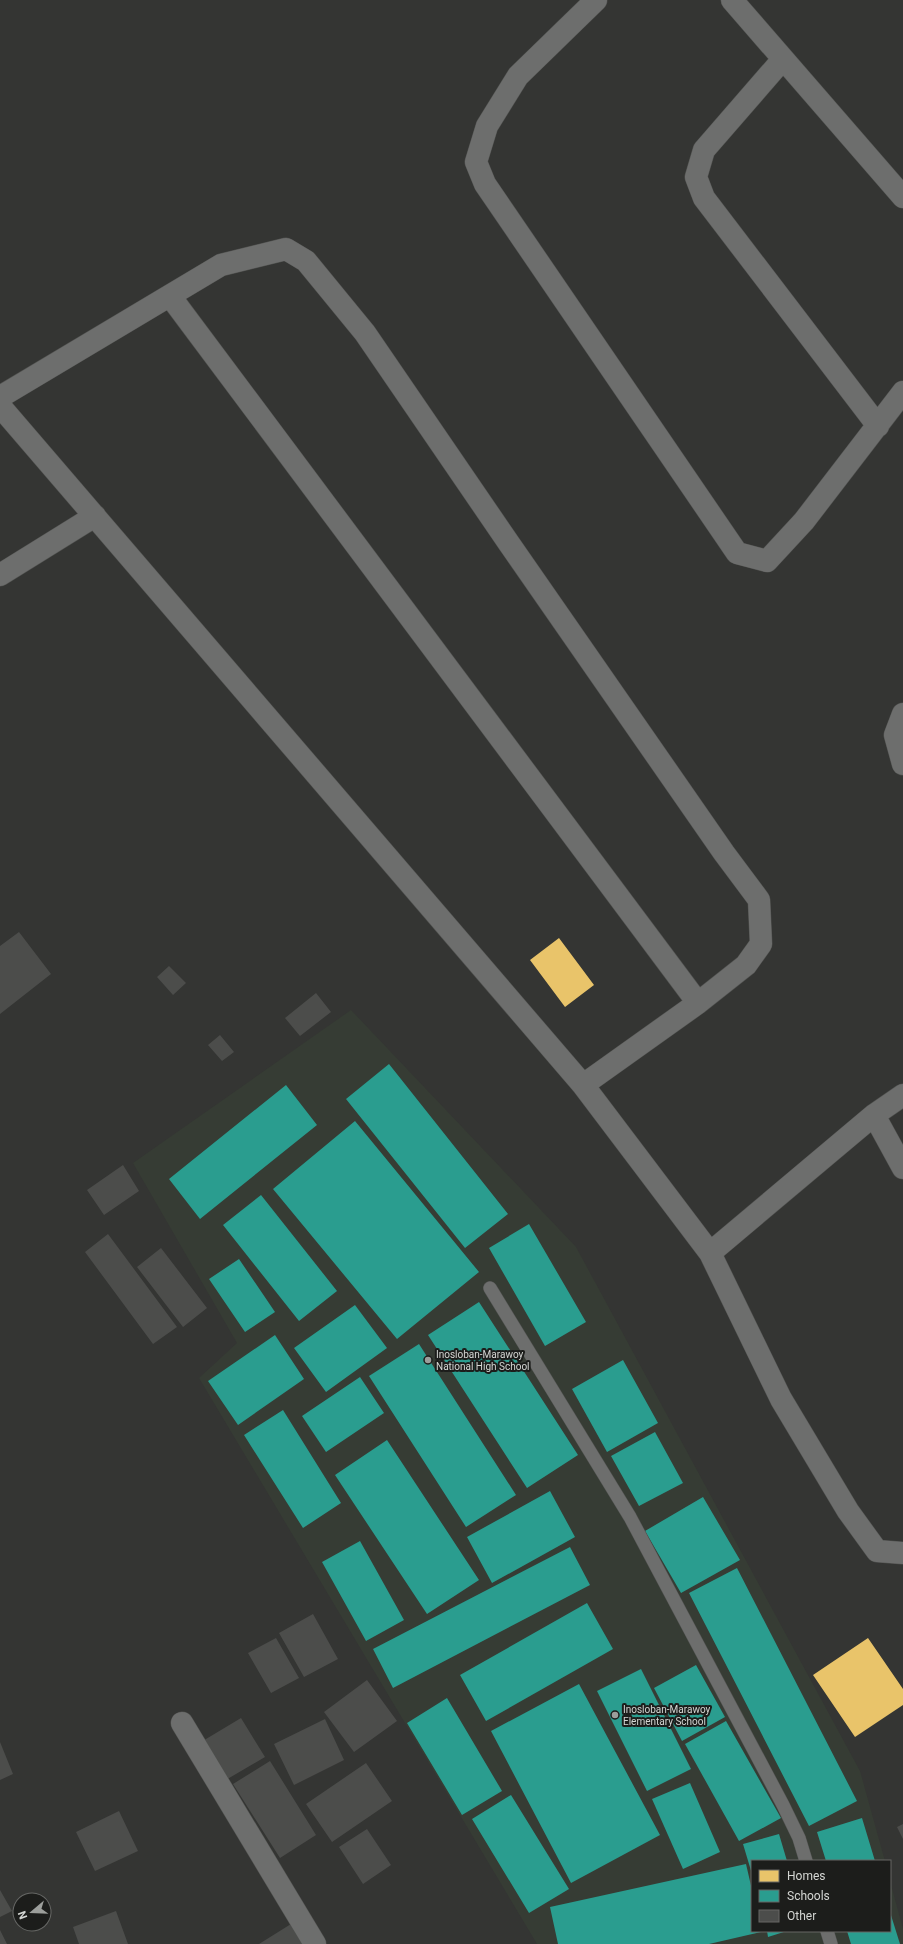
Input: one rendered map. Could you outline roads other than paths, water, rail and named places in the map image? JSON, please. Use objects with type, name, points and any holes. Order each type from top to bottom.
[{"type":"street","points":[[596,0],[518,76],[487,126],[476,162],[485,184],[737,554],[767,561],[804,521],[903,392]]},
{"type":"street","points":[[732,0],[903,197]]},
{"type":"street","points":[[783,59],[704,150],[696,177],[704,198],[878,426]]},
{"type":"street","points":[[0,397],[221,265],[286,248],[306,261],[365,333],[724,853],[760,900],[761,944],[746,964],[698,1003],[583,1085]]},
{"type":"street","points":[[170,296],[698,1003]]},
{"type":"street","points":[[0,406],[583,1085],[710,1253],[781,1399],[848,1511],[877,1551],[903,1553]]},
{"type":"street","points":[[0,575],[95,516]]},
{"type":"street","points":[[903,714],[895,735],[903,764]]},
{"type":"street","points":[[710,1253],[874,1115],[903,1095]]},
{"type":"street","points":[[874,1115],[903,1168]]},
{"type":"street","points":[[182,1723],[315,1944]]},
{"type":"lane","points":[[490,1288],[630,1517],[783,1805],[799,1838],[806,1860]]},
{"type":"lane","points":[[827,1932],[831,1944]]},
{"type":"place","name":"Inosloban-Marawoy National High School","points":[[428,1360]]},
{"type":"place","name":"Inosloban-Marawoy Elementary School","points":[[615,1715]]}]
